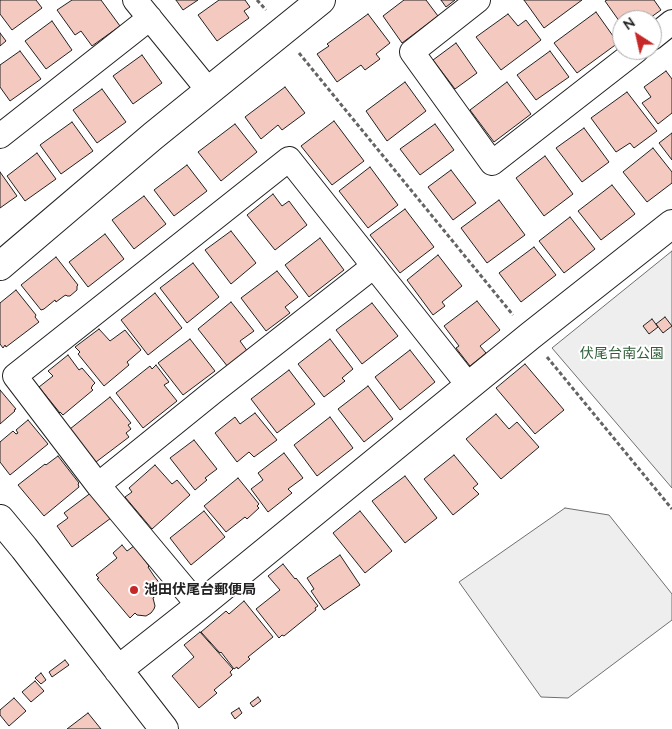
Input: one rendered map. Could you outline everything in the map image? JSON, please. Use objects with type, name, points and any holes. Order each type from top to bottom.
[{"type":"street","points":[[135,0],[209,91]]},
{"type":"street","points":[[0,266],[153,136],[321,0]]},
{"type":"street","points":[[478,0],[412,52],[492,163],[624,60]]},
{"type":"street","points":[[0,136],[150,18]]},
{"type":"street","points":[[662,30],[672,22]]},
{"type":"street","points":[[199,606],[98,485],[15,376],[289,158],[468,386]]},
{"type":"street","points":[[118,670],[530,336],[672,224]]},
{"type":"street","points":[[98,485],[212,392],[374,266]]},
{"type":"street","points":[[0,519],[164,729]]},
{"type":"path","points":[[295,48],[672,509]]},
{"type":"green space","name":"伏尾台南公園","points":[[672,251],[672,488],[552,348]]},
{"type":"green space","points":[[565,508],[609,515],[672,594],[672,620],[568,698],[541,697],[459,582]]},
{"type":"building","points":[[0,0],[36,0],[42,8],[12,30],[0,14]]},
{"type":"building","points":[[72,0],[101,0],[120,26],[92,46],[81,31],[75,35],[57,10]]},
{"type":"building","points":[[176,0],[198,0],[183,10]]},
{"type":"building","points":[[219,0],[245,0],[250,7],[244,11],[249,18],[217,41],[198,15]]},
{"type":"building","points":[[404,0],[426,0],[438,16],[402,43],[383,16]]},
{"type":"building","points":[[441,0],[455,0],[446,7]]},
{"type":"building","points":[[524,0],[582,0],[544,28]]},
{"type":"building","points":[[654,0],[661,10],[612,11],[605,1]]},
{"type":"building","points":[[596,12],[612,35],[612,47],[577,73],[554,43]]},
{"type":"building","points":[[368,14],[390,43],[376,54],[380,59],[365,70],[361,65],[337,82],[317,54],[329,46],[327,44]]},
{"type":"building","points":[[508,14],[518,26],[526,20],[541,40],[501,70],[476,37]]},
{"type":"building","points":[[52,21],[72,50],[46,69],[25,41]]},
{"type":"building","points":[[0,33],[6,41],[0,46]]},
{"type":"building","points":[[456,43],[477,73],[455,89],[433,60]]},
{"type":"building","points":[[20,51],[41,79],[10,101],[0,87],[0,65]]},
{"type":"building","points":[[550,51],[569,77],[536,100],[517,75]]},
{"type":"building","points":[[142,55],[162,83],[133,104],[113,76]]},
{"type":"building","points":[[666,71],[672,79],[672,113],[658,124],[642,103],[651,97],[644,87]]},
{"type":"building","points":[[405,82],[426,111],[387,141],[366,111]]},
{"type":"building","points":[[507,82],[531,114],[494,142],[470,110]]},
{"type":"building","points":[[285,87],[305,113],[282,130],[278,125],[261,139],[245,117]]},
{"type":"building","points":[[102,89],[126,122],[97,143],[73,110]]},
{"type":"building","points":[[627,92],[657,131],[634,148],[630,143],[616,152],[591,118]]},
{"type":"building","points":[[334,121],[364,161],[332,185],[301,146]]},
{"type":"building","points":[[72,122],[93,151],[61,174],[40,145]]},
{"type":"building","points":[[235,124],[257,152],[221,181],[198,152]]},
{"type":"building","points":[[435,124],[454,150],[420,175],[400,149]]},
{"type":"building","points":[[584,128],[609,162],[582,182],[556,148]]},
{"type":"building","points":[[672,133],[672,160],[659,143]]},
{"type":"building","points":[[653,148],[672,172],[672,183],[647,202],[623,172]]},
{"type":"building","points":[[37,153],[56,179],[25,201],[7,176]]},
{"type":"building","points":[[545,156],[573,194],[544,216],[516,178]]},
{"type":"building","points":[[187,165],[207,191],[174,216],[154,190]]},
{"type":"building","points":[[370,167],[398,205],[368,228],[339,191]]},
{"type":"building","points":[[451,170],[476,203],[453,220],[428,187]]},
{"type":"building","points":[[0,172],[17,196],[0,208]]},
{"type":"building","points":[[612,185],[635,214],[601,240],[578,211]]},
{"type":"building","points":[[273,194],[282,206],[289,201],[307,225],[275,250],[247,215]]},
{"type":"building","points":[[144,196],[166,224],[134,249],[112,220]]},
{"type":"building","points":[[499,200],[525,235],[487,263],[461,228]]},
{"type":"building","points":[[405,209],[434,247],[400,273],[370,235]]},
{"type":"building","points":[[570,217],[595,249],[564,273],[539,241]]},
{"type":"building","points":[[231,231],[256,263],[231,284],[205,250]]},
{"type":"building","points":[[105,234],[124,259],[88,287],[69,262]]},
{"type":"building","points":[[320,238],[344,270],[309,297],[285,265]]},
{"type":"building","points":[[534,247],[556,275],[521,302],[499,273]]},
{"type":"building","points":[[438,255],[462,286],[442,302],[445,306],[433,315],[407,280]]},
{"type":"building","points":[[56,257],[78,285],[77,290],[70,296],[66,295],[56,302],[55,300],[41,310],[21,285]]},
{"type":"building","points":[[193,263],[219,297],[187,323],[160,288]]},
{"type":"building","points":[[277,271],[298,297],[285,307],[290,313],[266,331],[241,298]]},
{"type":"building","points":[[16,290],[36,315],[35,317],[39,322],[3,348],[0,344],[0,303]]},
{"type":"building","points":[[155,293],[182,328],[148,355],[121,320]]},
{"type":"building","points":[[477,301],[500,330],[480,346],[486,353],[470,366],[456,348],[459,346],[444,326]]},
{"type":"building","points":[[231,302],[254,331],[240,341],[248,352],[228,367],[198,329]]},
{"type":"building","points":[[372,303],[398,336],[362,364],[336,330]]},
{"type":"building","points":[[665,317],[672,326],[663,333],[656,324]]},
{"type":"building","points":[[652,319],[658,327],[649,334],[643,326]]},
{"type":"building","points":[[99,329],[110,341],[125,330],[141,350],[127,362],[129,365],[104,386],[78,354],[80,352],[75,347]]},
{"type":"building","points":[[190,339],[215,371],[183,395],[158,363]]},
{"type":"building","points":[[330,339],[353,369],[342,378],[345,381],[324,397],[298,364]]},
{"type":"building","points":[[410,350],[435,382],[400,410],[375,377]]},
{"type":"building","points":[[68,355],[79,370],[82,368],[95,383],[91,388],[93,390],[63,415],[39,387],[53,376],[48,371]]},
{"type":"building","points":[[525,364],[564,410],[535,434],[496,388]]},
{"type":"building","points":[[156,365],[169,382],[164,385],[177,401],[143,428],[116,393],[150,366],[152,369]]},
{"type":"building","points":[[289,370],[315,404],[277,433],[251,399]]},
{"type":"building","points":[[368,386],[393,419],[364,442],[338,409]]},
{"type":"building","points":[[0,390],[16,409],[0,424]]},
{"type":"building","points":[[110,397],[131,423],[128,425],[131,429],[126,433],[129,437],[96,462],[70,429]]},
{"type":"building","points":[[255,413],[277,440],[254,457],[249,452],[237,462],[215,433],[235,417],[240,424]]},
{"type":"building","points":[[496,414],[509,429],[517,422],[539,447],[501,479],[466,439]]},
{"type":"building","points":[[330,417],[353,448],[317,476],[294,445]]},
{"type":"building","points":[[28,420],[48,444],[10,475],[0,462],[0,442],[13,431],[16,434],[18,433],[16,430]]},
{"type":"building","points":[[194,440],[217,469],[205,478],[207,480],[195,490],[170,458]]},
{"type":"building","points":[[284,453],[303,478],[288,489],[292,493],[268,512],[251,489],[263,480],[258,473]]},
{"type":"building","points":[[454,455],[478,484],[473,488],[479,494],[453,515],[424,479]]},
{"type":"building","points":[[58,456],[79,483],[79,487],[44,516],[18,485]]},
{"type":"building","points":[[155,465],[172,484],[177,480],[190,495],[152,529],[125,497],[132,492],[129,488]]},
{"type":"building","points":[[405,476],[437,518],[405,543],[372,501]]},
{"type":"building","points":[[238,478],[259,504],[257,506],[259,508],[247,519],[245,517],[226,532],[204,506]]},
{"type":"building","points":[[92,492],[111,518],[72,547],[57,526],[68,518],[64,513]]},
{"type":"building","points":[[204,511],[225,537],[191,565],[170,538]]},
{"type":"building","points":[[360,511],[392,551],[365,573],[333,533]]},
{"type":"building","points":[[122,545],[127,551],[134,546],[164,589],[153,598],[154,609],[146,616],[135,613],[130,618],[97,579],[99,578],[96,575],[117,558],[113,553]]},
{"type":"building","points":[[340,555],[360,585],[324,610],[311,591],[314,589],[307,578]]},
{"type":"building","points":[[283,564],[318,606],[315,608],[316,610],[279,638],[256,609],[280,590],[268,576]]},
{"type":"building","points":[[244,601],[273,637],[248,657],[250,659],[238,669],[237,667],[234,669],[221,652],[201,632],[226,611],[229,614]]},
{"type":"building","points":[[200,632],[233,669],[230,672],[232,675],[214,690],[217,693],[199,708],[172,676],[194,657],[184,645]]},
{"type":"building","points":[[65,660],[69,665],[52,677],[49,672]]},
{"type":"building","points":[[41,673],[46,680],[41,684],[35,678]]},
{"type":"building","points":[[35,681],[44,691],[31,702],[22,692]]},
{"type":"building","points":[[258,697],[261,701],[253,707],[250,703]]},
{"type":"building","points":[[14,698],[26,711],[9,726],[0,715],[0,710]]},
{"type":"building","points":[[239,708],[242,713],[235,719],[231,713]]},
{"type":"building","points":[[88,713],[101,729],[67,729]]},
{"type":"place","name":"池田伏尾台郵便局","points":[[134,590]]}]
